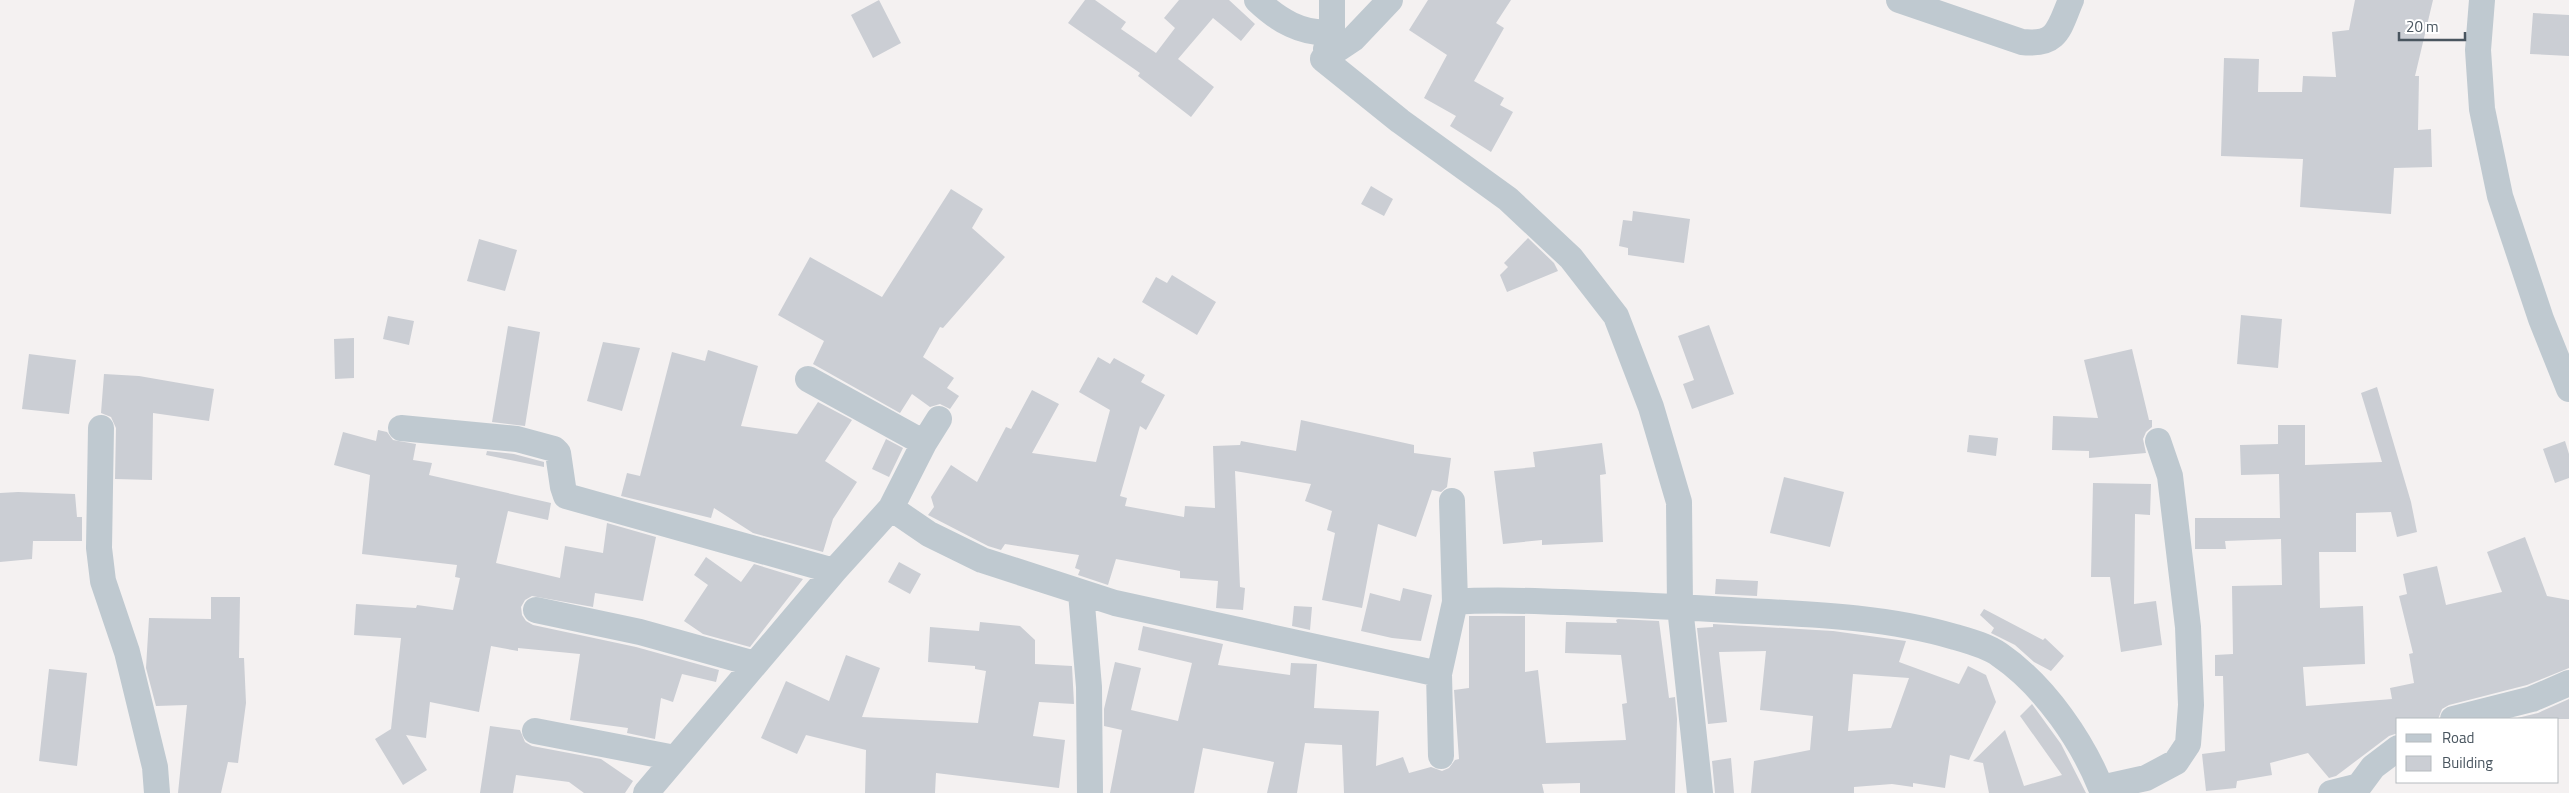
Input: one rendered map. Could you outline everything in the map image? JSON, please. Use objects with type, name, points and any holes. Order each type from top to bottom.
[{"type":"street","points":[[1257,0],[1268,10],[1300,29],[1316,34],[1332,32]]},
{"type":"street","points":[[1323,59],[1332,32],[1332,0]]},
{"type":"street","points":[[1323,59],[1353,39],[1390,0]]},
{"type":"street","points":[[1899,0],[2022,42],[2036,44],[2049,41],[2058,31],[2071,0]]},
{"type":"street","points":[[2482,0],[2478,50],[2482,108],[2500,196],[2541,319],[2569,389]]},
{"type":"street","points":[[1323,59],[1400,121],[1508,199],[1571,258],[1616,316],[1651,407],[1679,502],[1680,607],[1700,793]]},
{"type":"street","points":[[808,379],[924,442]]},
{"type":"street","points":[[646,793],[834,571],[891,508],[924,442],[939,419]]},
{"type":"street","points":[[102,428],[100,548],[103,581],[127,652],[155,767],[157,793]]},
{"type":"street","points":[[401,428],[517,439],[554,449],[558,452],[566,496],[834,571]]},
{"type":"street","points":[[1455,602],[1547,602],[1680,607],[1868,620],[1921,627],[2000,654],[2049,701],[2070,728],[2102,790],[2146,778],[2176,762],[2188,744],[2191,705],[2188,627],[2170,476],[2158,442]]},
{"type":"street","points":[[1441,756],[1439,674],[1455,602],[1452,501]]},
{"type":"street","points":[[891,508],[929,534],[982,560],[1081,593],[1125,605],[1439,674]]},
{"type":"street","points":[[1081,593],[1089,686],[1090,793]]},
{"type":"street","points":[[536,610],[640,632],[755,664]]},
{"type":"street","points":[[2457,718],[2532,699],[2569,683]]},
{"type":"street","points":[[534,731],[675,758]]},
{"type":"street","points":[[2331,793],[2359,786],[2373,767],[2396,750]]},
{"type":"building","points":[[879,0],[901,43],[873,58],[851,15]]},
{"type":"building","points":[[1085,0],[1095,0],[1126,22],[1121,29],[1156,53],[1175,28],[1164,18],[1179,0],[1229,0],[1255,24],[1241,41],[1213,18],[1178,59],[1214,87],[1191,117],[1138,76],[1140,73],[1068,23]]},
{"type":"building","points":[[1428,0],[1511,0],[1496,23],[1504,28],[1474,81],[1504,98],[1500,105],[1513,112],[1491,152],[1450,126],[1456,116],[1424,98],[1447,55],[1409,30]]},
{"type":"building","points":[[2355,0],[2433,0],[2415,76],[2419,76],[2418,130],[2431,129],[2432,167],[2394,168],[2391,214],[2300,207],[2303,159],[2221,156],[2224,58],[2259,59],[2258,92],[2302,92],[2303,76],[2336,77],[2332,32],[2349,30]]},
{"type":"building","points":[[2533,13],[2569,15],[2569,56],[2530,54]]},
{"type":"building","points":[[1371,186],[1393,199],[1384,216],[1361,204]]},
{"type":"building","points":[[951,189],[983,209],[972,228],[1005,257],[943,328],[940,327],[923,357],[954,378],[947,388],[959,396],[950,409],[940,404],[930,407],[912,394],[900,413],[813,364],[824,341],[778,315],[810,257],[882,297]]},
{"type":"building","points":[[1633,211],[1690,219],[1684,263],[1628,255],[1628,248],[1619,246],[1623,220],[1632,221]]},
{"type":"building","points":[[1528,238],[1554,263],[1558,271],[1507,292],[1500,275],[1508,267],[1504,263]]},
{"type":"building","points":[[479,239],[517,250],[505,291],[467,281]]},
{"type":"building","points":[[1172,275],[1216,302],[1197,335],[1142,302],[1156,277],[1167,283]]},
{"type":"building","points":[[2241,315],[2282,319],[2278,368],[2237,364]]},
{"type":"building","points":[[388,316],[414,321],[409,345],[383,339]]},
{"type":"building","points":[[1709,325],[1734,394],[1692,409],[1683,384],[1694,380],[1678,336]]},
{"type":"building","points":[[508,326],[540,332],[525,426],[492,422]]},
{"type":"building","points":[[354,338],[354,378],[335,379],[334,339]]},
{"type":"building","points":[[603,342],[640,348],[622,411],[587,401]]},
{"type":"building","points":[[2132,349],[2149,420],[2152,420],[2152,427],[2146,432],[2143,439],[2146,453],[2089,458],[2089,451],[2052,450],[2053,416],[2098,418],[2084,360]]},
{"type":"building","points":[[708,350],[758,366],[741,426],[797,434],[818,402],[852,420],[825,461],[857,482],[833,519],[823,552],[753,533],[714,508],[711,518],[621,496],[627,473],[640,476],[672,352],[705,361]]},
{"type":"building","points":[[29,354],[76,360],[69,414],[22,409]]},
{"type":"building","points":[[1098,357],[1110,364],[1114,358],[1145,375],[1141,382],[1165,395],[1146,430],[1140,426],[1120,496],[1127,498],[1125,506],[1184,517],[1185,506],[1215,508],[1213,446],[1240,445],[1241,441],[1296,451],[1301,420],[1414,445],[1414,453],[1451,458],[1447,487],[1441,492],[1432,490],[1416,537],[1378,524],[1362,608],[1322,600],[1335,533],[1327,530],[1332,511],[1305,501],[1311,484],[1235,471],[1240,587],[1245,588],[1243,610],[1216,608],[1218,581],[1180,578],[1180,571],[1116,559],[1108,585],[1078,575],[1080,570],[1075,568],[1079,555],[1005,544],[1001,550],[988,546],[928,515],[934,507],[931,497],[951,465],[977,482],[1006,427],[1011,429],[1032,390],[1059,404],[1032,453],[1096,462],[1110,410],[1079,392]]},
{"type":"building","points":[[104,374],[139,376],[214,389],[209,421],[153,413],[152,480],[115,479],[116,428],[111,417],[101,413]]},
{"type":"building","points":[[2377,387],[2411,502],[2417,532],[2397,537],[2391,512],[2356,513],[2356,552],[2319,552],[2320,608],[2363,606],[2365,664],[2303,667],[2306,706],[2392,699],[2390,688],[2414,683],[2409,654],[2413,653],[2399,596],[2407,594],[2403,574],[2437,566],[2446,605],[2502,592],[2487,552],[2525,537],[2547,596],[2569,600],[2569,668],[2527,685],[2449,705],[2442,709],[2438,718],[2396,718],[2396,734],[2389,736],[2336,776],[2329,778],[2308,753],[2270,763],[2272,775],[2237,781],[2236,788],[2206,791],[2202,754],[2225,751],[2223,676],[2215,676],[2215,655],[2233,654],[2232,586],[2282,585],[2281,539],[2225,541],[2226,549],[2195,549],[2195,518],[2280,518],[2279,474],[2241,475],[2240,445],[2278,444],[2278,425],[2305,425],[2305,465],[2382,462],[2361,393]]},
{"type":"building","points":[[378,430],[387,432],[393,440],[416,444],[413,460],[432,463],[429,475],[551,503],[548,520],[508,511],[496,563],[560,578],[565,546],[603,553],[607,523],[656,537],[643,601],[595,593],[593,607],[532,596],[525,600],[521,607],[522,615],[526,621],[533,625],[636,647],[719,670],[716,682],[682,674],[673,702],[661,698],[655,739],[627,733],[628,728],[570,720],[580,654],[518,648],[518,651],[491,646],[479,712],[430,702],[426,738],[406,735],[427,770],[403,785],[375,739],[391,729],[401,638],[354,635],[356,604],[416,608],[417,605],[453,610],[460,578],[455,577],[457,565],[362,554],[370,475],[334,465],[343,432],[376,441]]},
{"type":"building","points":[[1969,435],[1998,438],[1996,456],[1967,452]]},
{"type":"building","points":[[886,439],[903,448],[889,477],[872,469]]},
{"type":"building","points":[[2565,441],[2569,454],[2569,478],[2555,483],[2543,449]]},
{"type":"building","points":[[1602,443],[1606,474],[1600,475],[1603,542],[1542,545],[1542,540],[1503,544],[1494,471],[1535,467],[1533,452]]},
{"type":"building","points":[[487,451],[514,454],[544,462],[544,467],[486,455]]},
{"type":"building","points":[[1784,477],[1844,492],[1830,547],[1770,533]]},
{"type":"building","points":[[2093,483],[2151,484],[2150,515],[2135,514],[2134,604],[2156,601],[2162,645],[2121,652],[2110,577],[2091,577]]},
{"type":"building","points":[[0,493],[75,494],[77,517],[82,517],[82,541],[33,541],[32,559],[0,562]]},
{"type":"building","points":[[706,557],[741,582],[754,564],[803,579],[750,647],[703,634],[684,621],[708,585],[694,575]]},
{"type":"building","points":[[899,562],[921,574],[910,594],[888,582]]},
{"type":"building","points":[[1716,579],[1758,581],[1757,596],[1715,594]]},
{"type":"building","points":[[1403,588],[1432,595],[1421,641],[1392,638],[1361,631],[1370,593],[1400,601]]},
{"type":"building","points":[[211,597],[240,597],[239,658],[244,658],[246,703],[238,763],[228,762],[221,793],[178,793],[187,705],[156,706],[146,668],[149,618],[211,619]]},
{"type":"building","points":[[1294,606],[1312,607],[1310,630],[1292,626]]},
{"type":"building","points":[[1984,609],[2043,640],[2045,638],[2064,656],[2051,671],[2034,662],[2015,645],[1991,633],[1994,628],[1980,615]]},
{"type":"building","points":[[1469,616],[1525,616],[1525,672],[1538,670],[1546,743],[1626,740],[1622,704],[1627,703],[1621,655],[1565,653],[1566,622],[1617,623],[1616,620],[1618,619],[1659,621],[1669,698],[1675,697],[1677,719],[1675,793],[1580,793],[1580,783],[1542,784],[1544,793],[1344,793],[1342,745],[1305,743],[1297,793],[1267,793],[1274,762],[1203,748],[1194,793],[1110,793],[1122,730],[1104,726],[1104,709],[1115,662],[1141,668],[1131,710],[1178,721],[1192,663],[1138,650],[1143,626],[1223,644],[1218,665],[1290,675],[1291,663],[1317,664],[1314,708],[1379,711],[1376,766],[1403,757],[1409,773],[1431,767],[1442,771],[1449,768],[1455,760],[1459,759],[1454,690],[1469,688]]},
{"type":"building","points":[[980,622],[1020,626],[1035,640],[1035,664],[1072,666],[1074,704],[1039,702],[1033,736],[1065,740],[1059,788],[936,773],[935,793],[865,793],[866,750],[806,735],[797,754],[761,738],[786,681],[829,701],[846,655],[880,668],[862,717],[978,723],[986,671],[975,669],[975,666],[928,662],[930,627],[979,631]]},
{"type":"building","points":[[1713,624],[1833,631],[1906,641],[1899,662],[1959,684],[1968,666],[1986,675],[1996,702],[1969,760],[1950,755],[1945,788],[1913,783],[1913,787],[1892,784],[1854,787],[1854,793],[1751,793],[1754,761],[1810,750],[1813,716],[1760,710],[1766,651],[1719,652],[1727,722],[1708,724],[1697,628],[1713,627]],"holes":[[[1853,674],[1909,678],[1891,728],[1848,731]]]},
{"type":"building","points":[[49,669],[87,673],[77,766],[39,761]]},
{"type":"building","points":[[2569,699],[2569,719],[2517,718],[2538,713]]},
{"type":"building","points":[[2032,704],[2061,744],[2086,793],[1989,793],[1983,763],[1973,761],[2005,730],[2024,786],[2062,775],[2020,716]]},
{"type":"building","points":[[490,726],[520,730],[525,742],[532,746],[601,759],[633,781],[625,793],[584,793],[569,782],[516,775],[513,793],[480,793]]},
{"type":"building","points":[[1731,758],[1734,793],[1715,793],[1712,761]]}]
